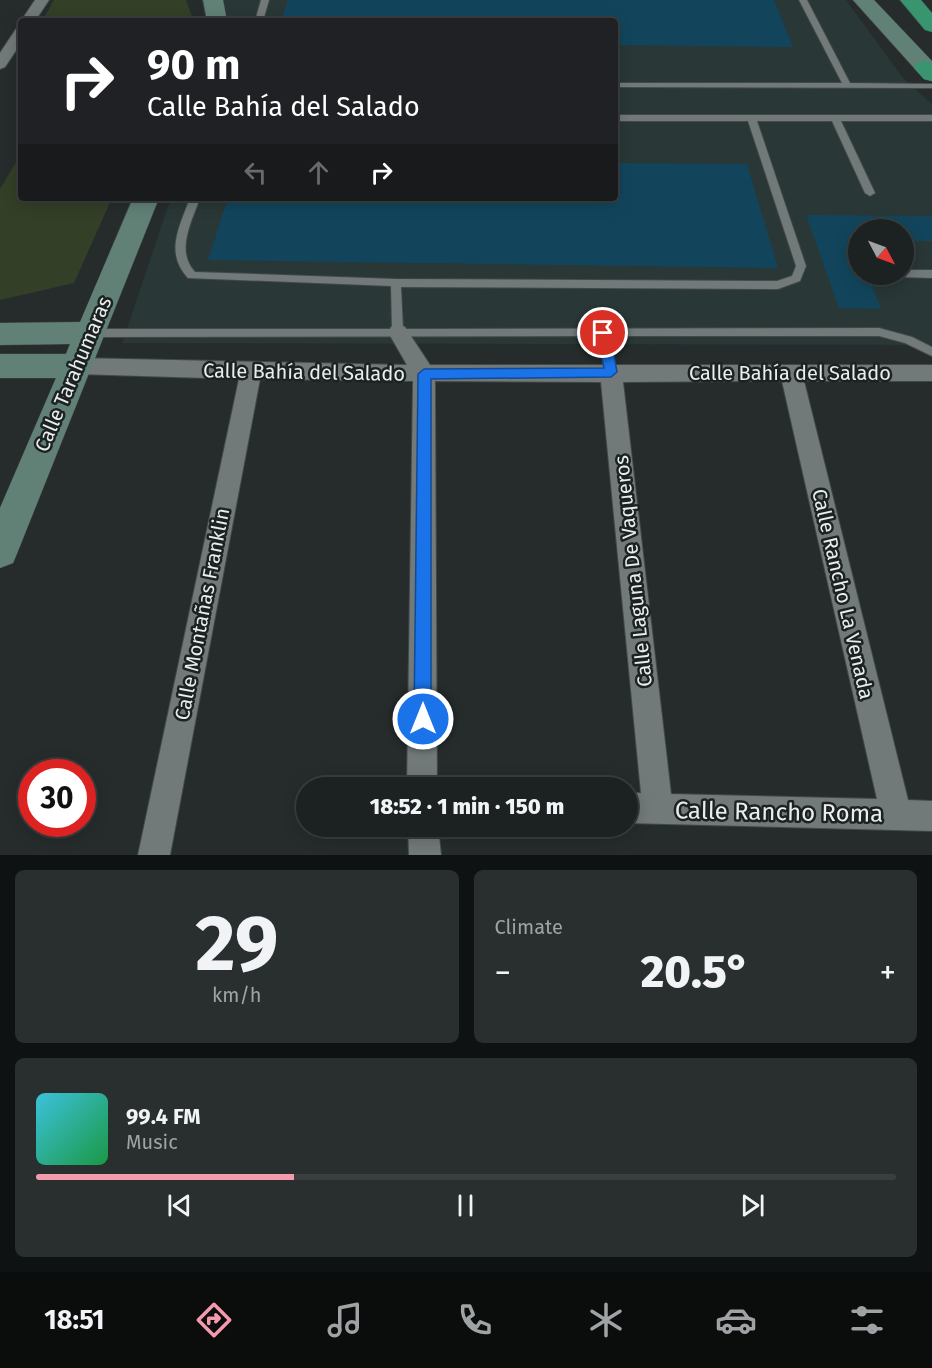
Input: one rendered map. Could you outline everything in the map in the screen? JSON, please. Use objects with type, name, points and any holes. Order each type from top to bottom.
[{"type":"highway","points":[[910,0],[932,26]]},
{"type":"street","points":[[30,18],[42,0]]},
{"type":"street","points":[[213,0],[216,18]]},
{"type":"street","points":[[863,0],[930,75]]},
{"type":"street","points":[[0,64],[18,37]]},
{"type":"street","name":"Calle Tarahumaras","points":[[4,533],[77,366],[145,201]]},
{"type":"street","points":[[398,332],[424,374],[422,777]]},
{"type":"street","points":[[0,334],[90,333]]},
{"type":"street","name":"Calle Bahía del Salado","points":[[0,366],[77,366],[250,373],[932,373]]},
{"type":"street","name":"Calle Laguna De Vaqueros","points":[[611,372],[658,810]]},
{"type":"street","name":"Calle Montañas Franklin","points":[[154,855],[250,373]]},
{"type":"street","name":"Calle Rancho La Venada","points":[[791,373],[896,815]]},
{"type":"street","name":"Calle Rancho Roma","points":[[638,809],[932,816]]},
{"type":"street","points":[[424,837],[425,855]]},
{"type":"lane","points":[[259,18],[265,0]]},
{"type":"lane","points":[[803,0],[847,85]]},
{"type":"lane","points":[[618,85],[847,85],[930,75]]},
{"type":"lane","points":[[618,118],[836,120],[932,118]]},
{"type":"lane","points":[[194,201],[178,257],[182,268],[192,275],[396,283],[778,285],[796,278],[801,266],[752,120]]},
{"type":"lane","points":[[836,120],[870,192]]},
{"type":"lane","points":[[914,274],[932,274]]},
{"type":"lane","points":[[396,283],[398,332]]},
{"type":"lane","points":[[90,333],[879,332],[908,340],[932,352]]},
{"type":"lane","name":"Calle Laguna De Vaqueros","points":[[603,333],[611,372]]},
{"type":"shaded area","points":[[219,0],[846,0],[903,78],[932,104],[932,345],[122,343],[170,201],[618,201],[618,18],[228,18]]},
{"type":"green space","points":[[54,0],[186,0],[193,18],[44,18]]},
{"type":"green space","points":[[18,159],[18,201],[111,201],[74,283],[0,300],[0,189]]},
{"type":"building","points":[[288,0],[774,0],[793,47],[618,45],[618,18],[282,18]]},
{"type":"building","points":[[618,163],[747,164],[778,268],[208,260],[227,201],[618,201]]},
{"type":"building","points":[[806,215],[932,216],[932,241],[914,241],[914,219],[848,219],[848,285],[872,285],[881,309],[839,308]]},
{"type":"route","points":[[423,719],[424,374],[611,372],[603,333]]}]
